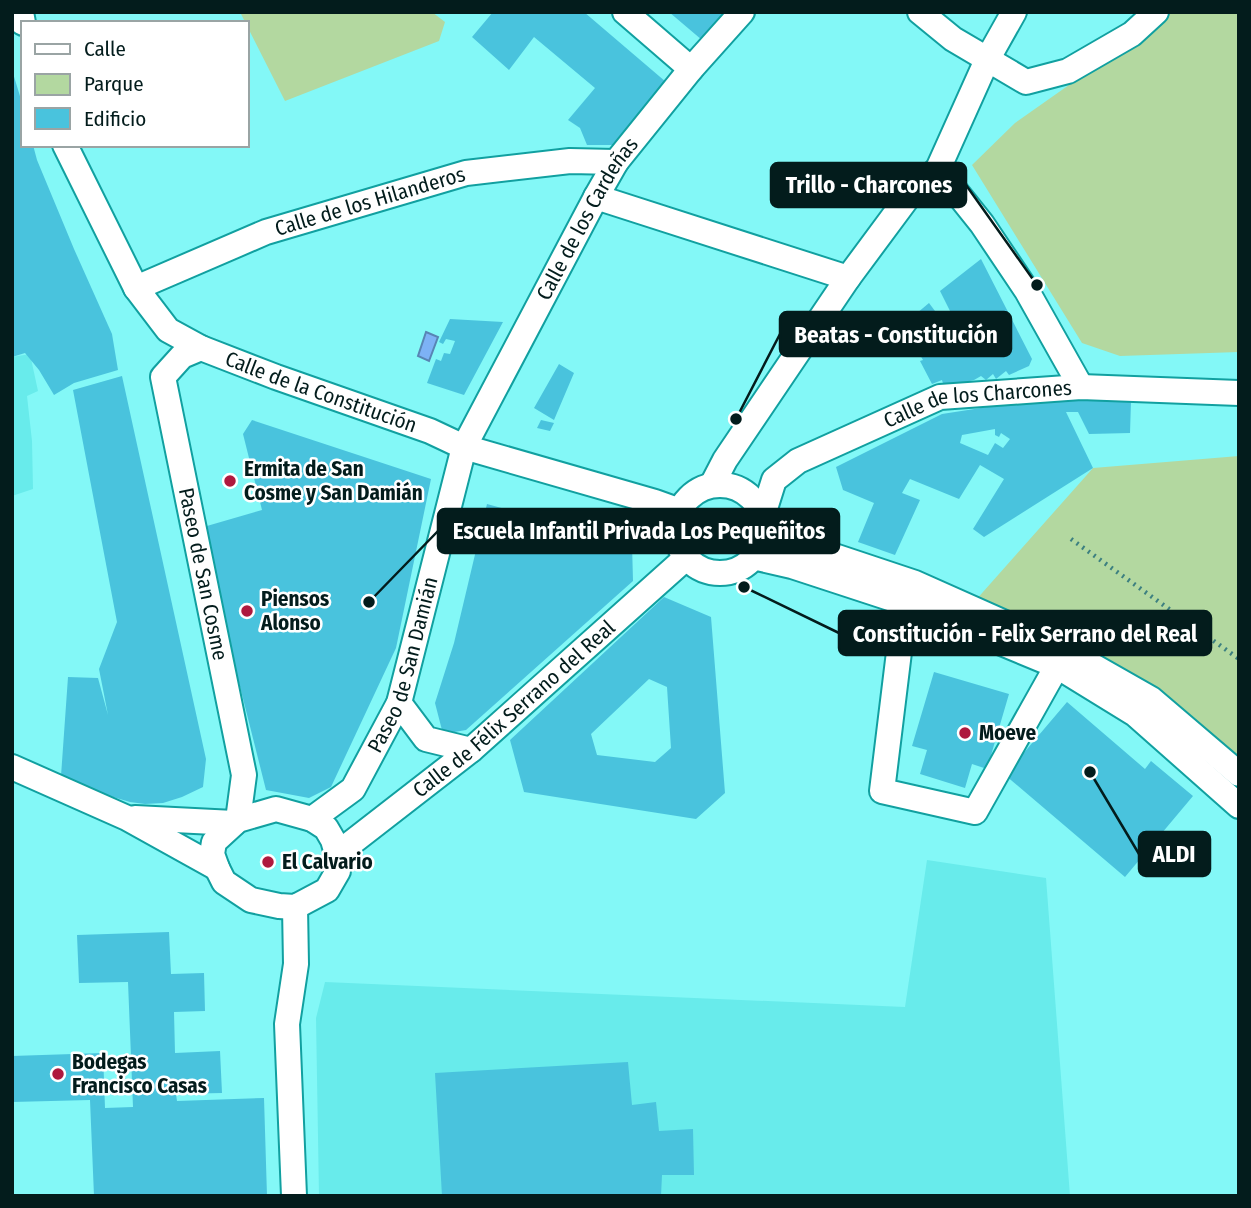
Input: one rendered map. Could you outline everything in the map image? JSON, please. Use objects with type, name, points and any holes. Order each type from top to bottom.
[{"type":"street","points":[[625,12],[691,69]]},
{"type":"street","name":"Calle de los Cardeñas","points":[[464,447],[616,162],[691,69],[742,12]]},
{"type":"street","points":[[920,12],[953,39],[1026,82],[1068,71],[1132,34],[1156,12]]},
{"type":"street","points":[[712,485],[725,460],[848,278],[911,193],[938,169],[987,60],[1014,12]]},
{"type":"street","name":"Calle de la Constitución","points":[[66,147],[136,288],[168,330],[201,348],[430,431],[464,447],[680,511]]},
{"type":"street","name":"Calle de los Hilanderos","points":[[136,288],[267,232],[466,173],[570,161],[616,162]]},
{"type":"street","points":[[938,169],[982,224],[1027,291],[1081,387]]},
{"type":"street","points":[[596,197],[848,278]]},
{"type":"street","name":"Paseo de San Cosme","points":[[201,348],[182,356],[163,377],[244,775],[236,821]]},
{"type":"street","name":"Calle de los Charcones","points":[[763,523],[774,480],[798,461],[940,397],[1081,387],[1239,393]]},
{"type":"street","name":"Paseo de San Damián","points":[[312,819],[353,789],[399,703],[464,447]]},
{"type":"street","points":[[712,485],[728,485],[743,492],[755,502],[763,523],[763,539],[753,557],[739,569],[711,572],[697,567],[678,543],[676,527],[680,511],[687,499],[698,490],[712,485]]},
{"type":"street","points":[[763,523],[801,545],[915,583],[1063,649],[1151,699],[1239,774]]},
{"type":"street","name":"Calle de Félix Serrano del Real","points":[[337,854],[471,750],[687,557]]},
{"type":"street","points":[[753,557],[792,566],[905,603],[1057,666],[1135,714],[1239,806]]},
{"type":"street","points":[[905,603],[882,791],[975,811],[1057,666]]},
{"type":"street","points":[[399,703],[426,739],[471,750]]},
{"type":"street","points":[[12,767],[127,818],[217,868]]},
{"type":"street","points":[[127,818],[236,821],[276,809],[312,819],[326,828],[337,854],[338,871],[327,890],[295,907],[279,906],[251,900],[224,882],[212,854],[214,842],[236,821]]},
{"type":"street","points":[[294,1196],[287,1024],[296,964],[295,907]]},
{"type":"path","points":[[1071,539],[1239,659]]},
{"type":"shaded area","points":[[426,332],[438,337],[429,361],[418,356]]},
{"type":"shaded area","points":[[30,354],[38,391],[27,396],[33,489],[12,496],[12,357]]},
{"type":"shaded area","points":[[927,860],[1046,878],[1070,1196],[319,1196],[316,1018],[325,982],[905,1007]]},
{"type":"green space","points":[[240,12],[432,12],[445,22],[439,41],[285,101],[248,28],[248,21],[245,21]]},
{"type":"green space","points":[[1169,12],[1239,12],[1239,352],[1120,356],[1082,343],[972,165],[1015,123]]},
{"type":"green space","points":[[1239,456],[1239,766],[975,601],[1093,468]]},
{"type":"building","points":[[493,12],[584,12],[666,82],[614,145],[587,145],[580,128],[568,120],[595,88],[534,37],[509,70],[472,37]]},
{"type":"building","points":[[669,12],[725,12],[702,40]]},
{"type":"building","points":[[12,70],[21,99],[21,147],[34,147],[74,249],[112,334],[118,370],[74,383],[54,395],[25,353],[12,357]]},
{"type":"building","points":[[981,259],[1032,359],[1029,366],[1009,375],[1006,371],[996,379],[993,374],[986,380],[981,376],[944,387],[942,380],[932,384],[920,361],[923,360],[920,355],[927,349],[925,345],[915,335],[910,339],[898,329],[929,303],[944,323],[953,317],[940,291]]},
{"type":"building","points":[[450,319],[503,322],[464,395],[427,383],[436,359],[441,361],[444,353],[450,354],[455,341],[446,339],[443,344],[439,342]]},
{"type":"building","points":[[559,364],[574,373],[554,420],[534,408]]},
{"type":"building","points":[[122,376],[206,759],[203,787],[163,803],[130,802],[61,776],[68,677],[98,678],[108,715],[99,669],[117,622],[73,390]]},
{"type":"building","points":[[1131,401],[1130,433],[1089,434],[1078,412],[1066,412],[1093,468],[984,537],[973,529],[1004,479],[980,465],[959,499],[910,479],[902,493],[920,500],[895,555],[858,542],[874,503],[843,490],[836,467],[942,414],[1020,402]],"holes":[[[995,429],[995,435],[999,437],[1001,433],[1010,439],[1003,448],[995,443],[988,455],[960,443],[962,435]]]},
{"type":"building","points":[[252,420],[431,479],[396,648],[331,787],[309,798],[266,790],[200,528],[262,510],[243,434]]},
{"type":"building","points":[[541,420],[554,423],[550,431],[537,428]]},
{"type":"building","points":[[487,504],[632,544],[633,581],[466,730],[443,734],[435,703],[454,643]]},
{"type":"building","points":[[664,597],[711,617],[725,793],[696,819],[524,792],[510,740]],"holes":[[[649,679],[667,687],[671,748],[655,762],[597,755],[591,734]]]},
{"type":"building","points":[[934,672],[1009,694],[987,769],[972,764],[965,788],[920,774],[927,750],[912,746]]},
{"type":"building","points":[[1067,702],[1145,769],[1151,761],[1193,796],[1125,877],[1005,775]]},
{"type":"building","name":"Bodegas Francisco Casas","points":[[169,932],[171,974],[204,973],[205,1011],[174,1012],[175,1053],[220,1051],[222,1093],[176,1094],[177,1101],[264,1098],[267,1196],[94,1196],[90,1100],[12,1102],[12,1056],[103,1053],[105,1108],[133,1107],[128,982],[79,983],[77,935]]},
{"type":"building","points":[[628,1062],[632,1105],[656,1102],[659,1131],[693,1129],[694,1175],[662,1175],[661,1196],[442,1196],[435,1073]]},
{"type":"place","name":"Trillo - Charcones","points":[[1037,285]]},
{"type":"place","name":"Beatas - Constitución","points":[[736,419]]},
{"type":"place","name":"Ermita de San Cosme y San Damián","points":[[230,481]]},
{"type":"place","name":"Constitución - Felix Serrano del Real","points":[[744,587]]},
{"type":"place","name":"Escuela Infantil Privada Los Pequeñitos","points":[[369,602]]},
{"type":"place","name":"Piensos Alonso","points":[[247,611]]},
{"type":"place","name":"Moeve","points":[[965,733]]},
{"type":"place","name":"ALDI","points":[[1090,772]]},
{"type":"place","name":"El Calvario","points":[[268,862]]},
{"type":"place","name":"Bodegas Francisco Casas","points":[[58,1074]]}]
